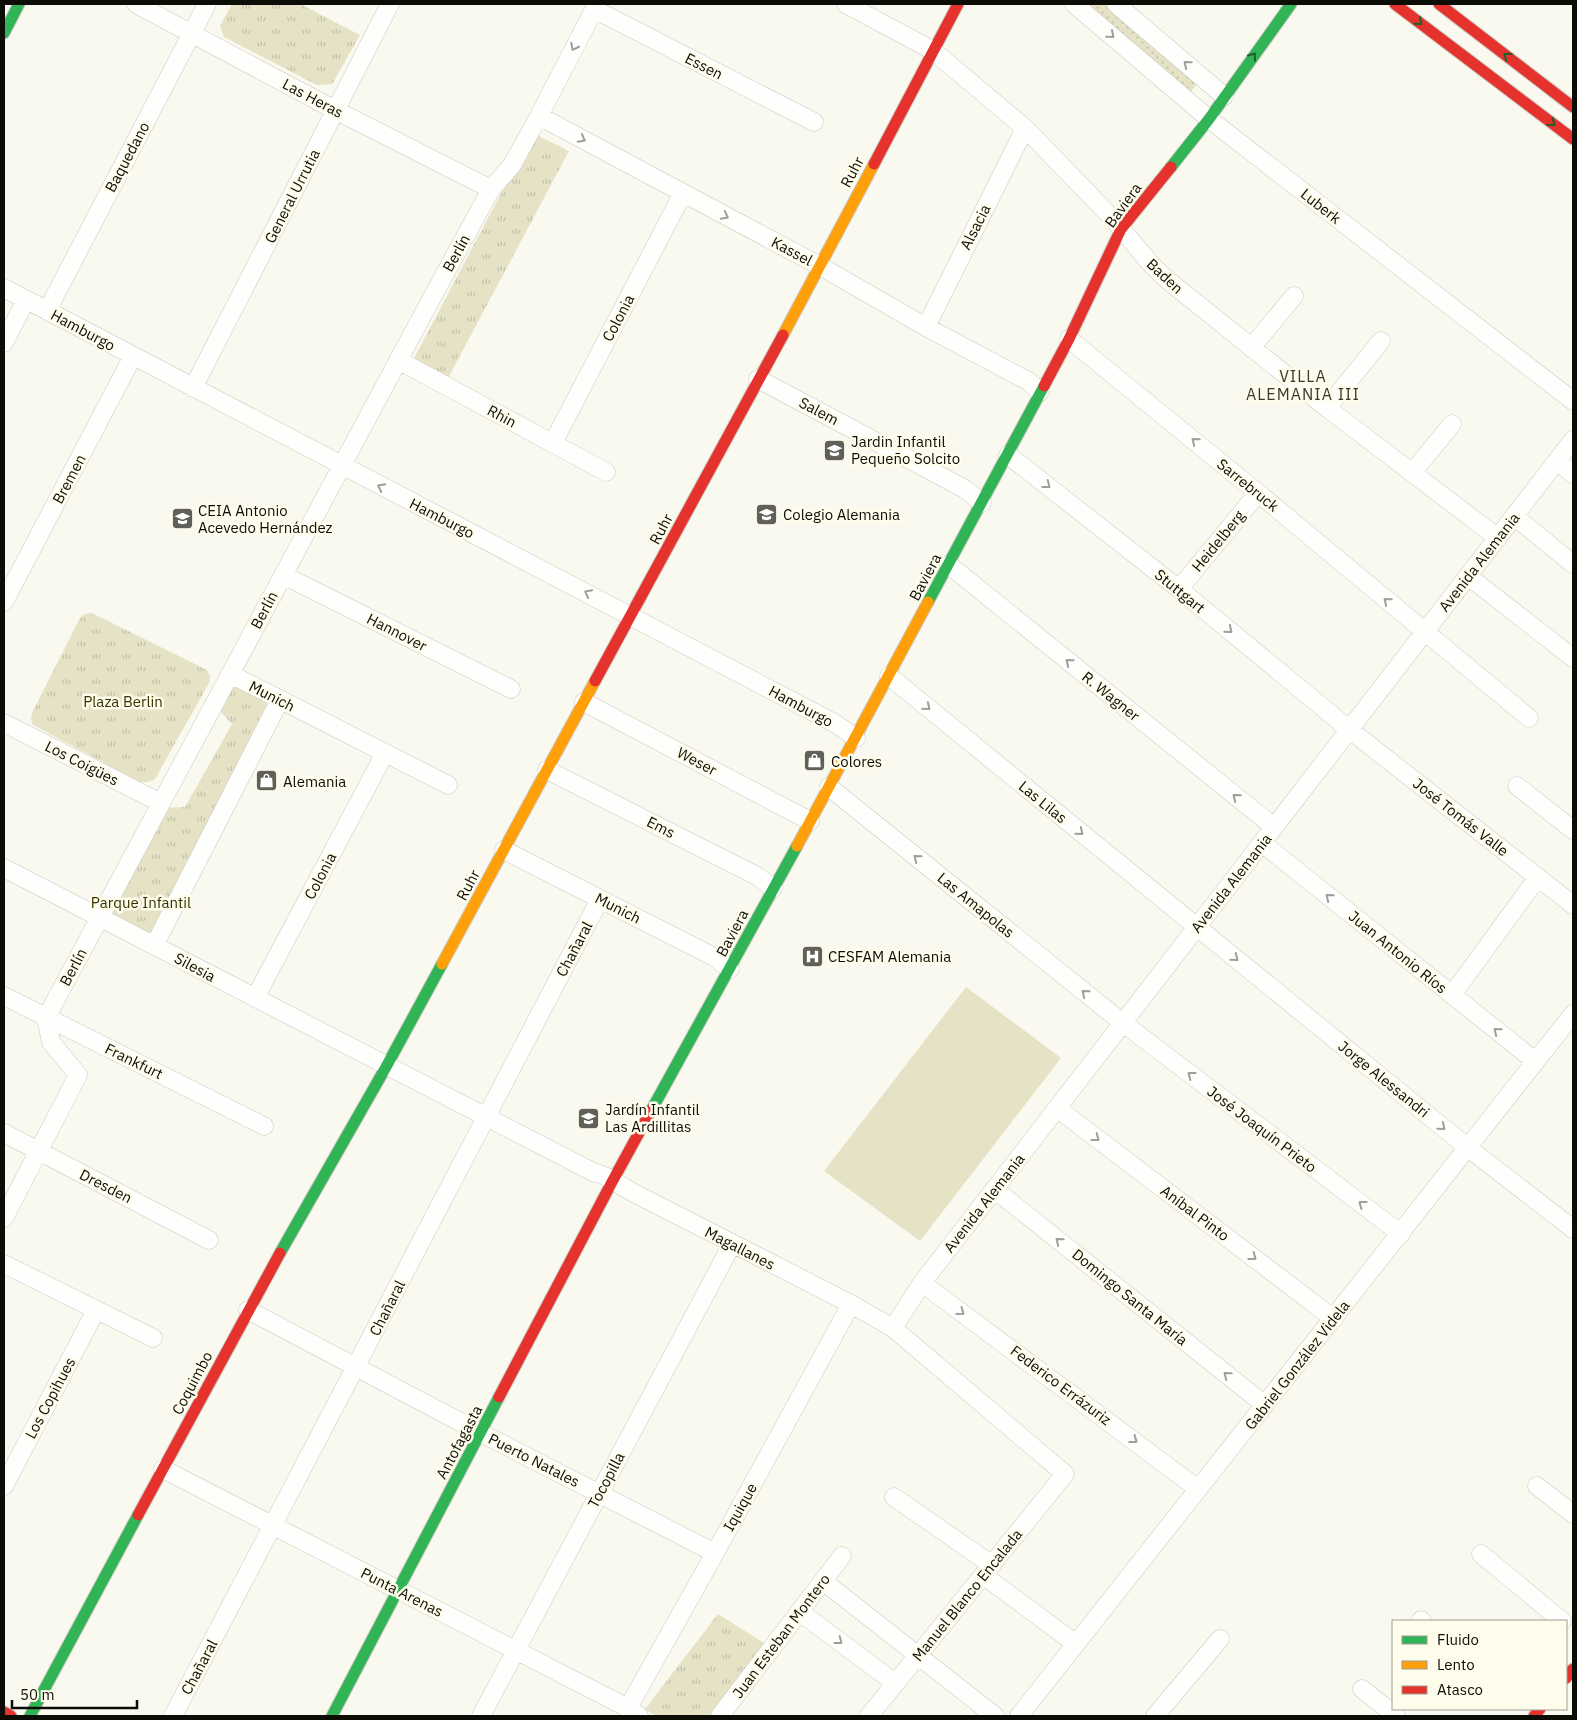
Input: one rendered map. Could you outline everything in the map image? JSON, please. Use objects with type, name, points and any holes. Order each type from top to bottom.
[{"type":"street","points":[[4,33],[19,4]]},
{"type":"street","name":"Las Heras","points":[[136,4],[335,110],[491,189]]},
{"type":"street","name":"Baquedano","points":[[47,311],[207,4]]},
{"type":"street","name":"General Urrutia","points":[[192,388],[390,4]]},
{"type":"street","name":"Baden","points":[[846,4],[932,50],[1025,128],[1165,278],[1251,348],[1498,538]]},
{"type":"street","name":"Ruhr","points":[[386,1067],[820,266],[932,50],[958,4]]},
{"type":"street","name":"Luberk","points":[[1074,4],[1209,119],[1573,401]]},
{"type":"street","points":[[1116,4],[1224,96]]},
{"type":"street","name":"Baviera","points":[[612,1182],[829,788],[1008,455],[1069,339],[1121,229],[1209,119],[1291,4]]},
{"type":"street","points":[[1396,4],[1442,41],[1573,139]]},
{"type":"street","points":[[1439,4],[1573,107]]},
{"type":"street","name":"Berlín","points":[[46,1018],[398,360],[491,189],[512,165],[595,6]]},
{"type":"street","name":"Essen","points":[[595,6],[814,122]]},
{"type":"street","points":[[1530,107],[1546,86]]},
{"type":"street","name":"Kassel","points":[[539,116],[820,266],[1028,381],[1040,392]]},
{"type":"street","name":"Alsacia","points":[[926,326],[1025,128]]},
{"type":"street","name":"Colonia","points":[[552,443],[683,193]]},
{"type":"street","name":"Hamburgo","points":[[4,288],[341,466],[631,615],[836,724],[856,738]]},
{"type":"street","points":[[1251,348],[1294,296]]},
{"type":"street","points":[[4,343],[26,300]]},
{"type":"street","name":"Sarrebruck","points":[[1069,339],[1258,492],[1529,718]]},
{"type":"street","points":[[1328,408],[1381,341]]},
{"type":"street","name":"Bremen","points":[[6,592],[133,356]]},
{"type":"street","name":"Rhin","points":[[398,360],[606,472]]},
{"type":"street","name":"Salem","points":[[758,379],[965,489],[982,503]]},
{"type":"street","points":[[1412,473],[1452,424]]},
{"type":"street","name":"Avenida Alemania","points":[[894,1328],[922,1283],[1573,440]]},
{"type":"street","name":"Stuttgart","points":[[1008,455],[1179,589],[1350,730]]},
{"type":"street","points":[[1557,461],[1573,474]]},
{"type":"street","name":"Heidelberg","points":[[1179,589],[1258,492]]},
{"type":"street","points":[[1514,516],[1573,564]]},
{"type":"street","name":"R. Wagner","points":[[949,565],[1274,827]]},
{"type":"street","name":"Hannover","points":[[283,574],[511,689]]},
{"type":"street","points":[[1468,576],[1573,658]]},
{"type":"street","name":"Munich","points":[[230,674],[448,785]]},
{"type":"street","name":"Las Lilas","points":[[889,676],[1197,927]]},
{"type":"street","points":[[154,946],[280,700]]},
{"type":"street","name":"Weser","points":[[584,702],[810,821]]},
{"type":"street","name":"Los Coigües","points":[[4,724],[161,803]]},
{"type":"street","name":"José Tomás Valle","points":[[1350,730],[1573,905]]},
{"type":"street","name":"Colonia","points":[[255,998],[385,754]]},
{"type":"street","name":"Ems","points":[[547,770],[757,876],[773,888]]},
{"type":"street","points":[[1517,786],[1573,830]]},
{"type":"street","name":"Las Amapolas","points":[[829,788],[1123,1023]]},
{"type":"street","name":"Juan Antonio Ríos","points":[[1262,843],[1535,1061]]},
{"type":"street","name":"Munich","points":[[504,850],[714,957],[730,969]]},
{"type":"street","name":"Silesia","points":[[4,868],[386,1067]]},
{"type":"street","points":[[1452,995],[1538,877]]},
{"type":"street","name":"Chañaral","points":[[173,1716],[274,1526],[600,899]]},
{"type":"street","name":"Jorge Alessandri","points":[[1197,927],[1467,1147],[1573,1229]]},
{"type":"street","name":"Frankfurt","points":[[4,996],[264,1126]]},
{"type":"street","name":"Gabriel González Videla","points":[[1019,1716],[1573,1014]]},
{"type":"street","points":[[4,1218],[78,1076],[51,1042],[46,1018]]},
{"type":"street","name":"José Joaquín Prieto","points":[[1123,1023],[1401,1234]]},
{"type":"street","name":"Magallanes","points":[[386,1067],[595,1173],[601,1173],[612,1182],[851,1304],[894,1328],[1065,1474]]},
{"type":"street","name":"Coquimbo","points":[[30,1716],[248,1310],[386,1067]]},
{"type":"street","name":"Aníbal Pinto","points":[[1057,1108],[1334,1318]]},
{"type":"street","name":"Dresden","points":[[4,1133],[209,1240]]},
{"type":"street","name":"Antofagasta","points":[[332,1716],[612,1182]]},
{"type":"street","name":"Domingo Santa María","points":[[994,1189],[1265,1406]]},
{"type":"street","name":"Tocopilla","points":[[481,1716],[732,1244]]},
{"type":"street","points":[[4,1264],[153,1338]]},
{"type":"street","name":"Federico Errázuriz","points":[[922,1283],[1198,1489]]},
{"type":"street","name":"Iquique","points":[[634,1712],[715,1553],[851,1304]]},
{"type":"street","name":"Los Copihues","points":[[4,1486],[96,1310]]},
{"type":"street","name":"Puerto Natales","points":[[248,1310],[715,1553]]},
{"type":"street","name":"Punta Arenas","points":[[163,1469],[634,1712]]},
{"type":"street","name":"Manuel Blanco Encalada","points":[[869,1716],[1065,1474]]},
{"type":"street","points":[[1537,1486],[1573,1514]]},
{"type":"street","points":[[894,1497],[988,1570],[1076,1644]]},
{"type":"street","points":[[1481,1554],[1561,1620]]},
{"type":"street","name":"Juan Esteban Montero","points":[[720,1716],[842,1556]]},
{"type":"street","points":[[823,1581],[995,1716]]},
{"type":"street","points":[[800,1612],[895,1683]]},
{"type":"street","points":[[1155,1716],[1220,1639]]},
{"type":"street","points":[[1362,1688],[1396,1716]]},
{"type":"green space","points":[[232,4],[300,4],[360,35],[332,84],[317,85],[224,37],[220,26]]},
{"type":"green space","points":[[1087,4],[1108,4],[1199,81],[1190,93]]},
{"type":"green space","points":[[533,133],[569,151],[447,380],[412,362]]},
{"type":"green space","name":"Plaza Berlin","points":[[92,613],[207,670],[210,676],[209,683],[155,779],[148,782],[140,782],[33,725],[31,719],[32,713],[80,618],[85,614]]},
{"type":"green space","name":"Parque Infantil","points":[[229,682],[267,704],[152,937],[111,915],[161,808],[185,807],[232,724],[216,707]]},
{"type":"green space","points":[[966,987],[1061,1058],[920,1241],[824,1171]]},
{"type":"green space","points":[[718,1614],[767,1645],[713,1716],[656,1716],[645,1709]]},
{"type":"traffic: fast","points":[[4,33],[19,4]]},
{"type":"traffic: fast","points":[[1171,167],[1209,119],[1291,4]]},
{"type":"traffic: fast","points":[[928,602],[1044,386]]},
{"type":"traffic: fast","points":[[652,1109],[797,846]]},
{"type":"traffic: fast","points":[[280,1253],[386,1067],[442,964]]},
{"type":"traffic: fast","points":[[332,1716],[499,1397]]},
{"type":"traffic: fast","points":[[30,1716],[138,1515]]},
{"type":"traffic: slow","points":[[783,335],[874,164]]},
{"type":"traffic: slow","points":[[797,846],[928,602]]},
{"type":"traffic: slow","points":[[442,964],[595,681]]},
{"type":"traffic: jam","points":[[874,164],[958,4]]},
{"type":"traffic: jam","points":[[1395,4],[1573,139]]},
{"type":"traffic: jam","points":[[1439,4],[1573,107]]},
{"type":"traffic: jam","points":[[1044,386],[1069,339],[1121,229],[1171,167]]},
{"type":"traffic: jam","points":[[595,681],[783,335]]},
{"type":"traffic: jam","points":[[499,1397],[652,1109]]},
{"type":"traffic: jam","points":[[138,1515],[280,1253]]},
{"type":"traffic: jam","points":[[1567,1677],[1573,1669]]},
{"type":"traffic: jam","points":[[1534,1716],[1539,1710]]},
{"type":"traffic: jam","points":[[4,1712],[11,1716]]},
{"type":"place","name":"Jardin Infantil Pequeño Solcito","points":[[835,450]]},
{"type":"place","name":"Colegio Alemania","points":[[767,514]]},
{"type":"place","name":"CEIA Antonio Acevedo Hernández","points":[[182,519]]},
{"type":"place","name":"Colores","points":[[815,761]]},
{"type":"place","name":"Alemania","points":[[267,781]]},
{"type":"place","name":"CESFAM Alemania","points":[[812,956]]},
{"type":"place","name":"Jardín Infantil Las Ardillitas","points":[[589,1118]]},
{"type":"district","name":"VILLA ALEMANIA III","points":[[1303,385]]}]
